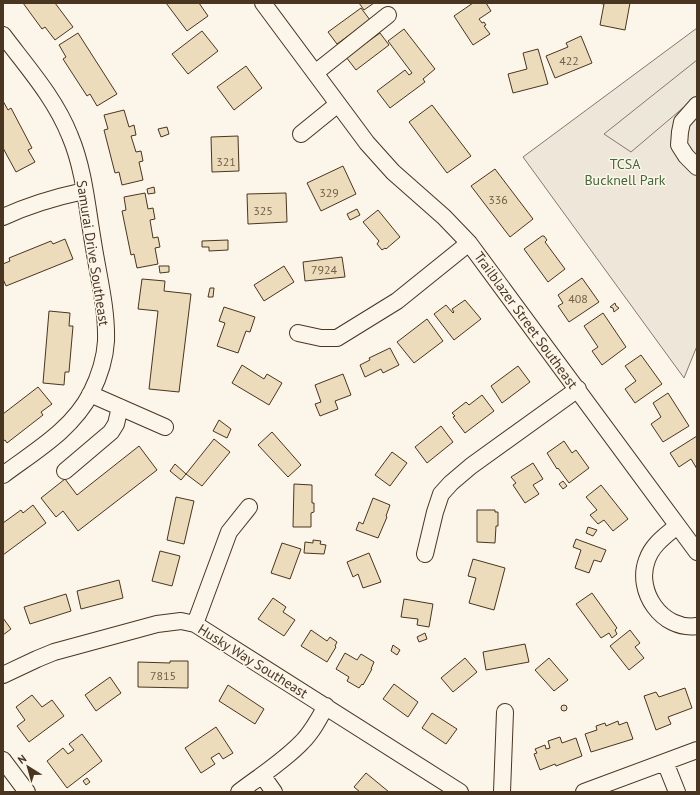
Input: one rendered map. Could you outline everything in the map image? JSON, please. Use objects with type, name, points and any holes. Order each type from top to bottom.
[{"type":"street","name":"Trailblazer Street Southeast","points":[[263,3],[367,143],[393,172],[444,217],[469,242],[697,552]]},
{"type":"street","points":[[315,73],[388,15]]},
{"type":"street","name":"Samurai Drive Southeast","points":[[3,35],[59,112],[72,142],[78,161],[84,191],[106,325],[104,356],[96,382],[75,417],[66,427],[3,475]]},
{"type":"street","points":[[301,134],[338,104]]},
{"type":"street","points":[[697,105],[682,122],[679,145],[686,156],[697,167]]},
{"type":"street","points":[[3,217],[36,203],[55,197],[84,191]]},
{"type":"street","points":[[298,333],[321,338],[337,338],[397,301],[469,242]]},
{"type":"street","points":[[426,554],[435,512],[441,494],[451,483],[471,466],[578,389]]},
{"type":"street","points":[[90,394],[165,427]]},
{"type":"street","points":[[65,471],[111,432],[116,424],[120,407]]},
{"type":"street","points":[[196,624],[229,532],[249,507]]},
{"type":"street","points":[[677,526],[658,542],[647,559],[644,575],[645,589],[662,616],[680,625],[697,626]]},
{"type":"street","name":"Husky Way Southeast","points":[[3,675],[54,652],[157,624],[180,621],[196,624],[460,792]]},
{"type":"street","points":[[239,792],[292,752],[302,742],[320,718],[326,706]]},
{"type":"street","points":[[502,792],[505,712]]},
{"type":"street","points":[[584,792],[697,750]]},
{"type":"street","points":[[3,760],[27,792]]},
{"type":"street","points":[[665,762],[677,792]]},
{"type":"street","points":[[262,775],[274,792]]},
{"type":"green space","name":"TCSA Bucknell Park","points":[[697,28],[697,346],[684,378],[523,157]]},
{"type":"shaded area","points":[[697,60],[697,96],[631,152],[604,134]]},
{"type":"building","points":[[23,3],[55,3],[73,27],[55,40],[45,27],[42,29]]},
{"type":"building","points":[[166,3],[199,3],[208,16],[187,31]]},
{"type":"building","points":[[359,3],[374,3],[364,10]]},
{"type":"building","points":[[473,3],[486,3],[491,11],[479,19],[482,23],[484,22],[486,25],[484,26],[490,34],[473,45],[454,16]]},
{"type":"building","points":[[597,3],[630,3],[625,30],[600,25],[604,4]]},
{"type":"building","points":[[361,8],[370,20],[337,44],[328,32]]},
{"type":"building","points":[[404,29],[435,69],[423,79],[425,82],[390,108],[377,91],[405,70],[409,75],[412,73],[388,41]]},
{"type":"building","points":[[202,31],[218,51],[188,74],[172,54]]},
{"type":"building","points":[[78,33],[117,94],[97,106],[90,94],[87,96],[63,59],[66,57],[59,45]]},
{"type":"building","points":[[380,33],[389,45],[356,70],[346,57]]},
{"type":"building","points":[[581,36],[592,63],[555,78],[546,56],[568,47],[566,43]]},
{"type":"building","points":[[538,49],[548,84],[513,93],[508,74],[527,69],[523,53]]},
{"type":"building","points":[[246,66],[262,88],[234,110],[217,87]]},
{"type":"building","points":[[3,101],[8,110],[11,108],[32,148],[28,150],[35,162],[16,172],[3,148]]},
{"type":"building","points":[[432,105],[471,156],[447,173],[409,122]]},
{"type":"building","points":[[124,110],[129,127],[134,125],[136,135],[131,136],[136,152],[141,151],[143,161],[139,162],[143,180],[122,185],[119,172],[115,173],[104,130],[108,129],[104,115]]},
{"type":"building","points":[[167,127],[169,134],[161,137],[158,129]]},
{"type":"building","points":[[238,136],[239,171],[212,172],[211,137]]},
{"type":"building","points":[[343,166],[356,194],[321,211],[307,183]]},
{"type":"building","points":[[495,169],[533,219],[510,237],[471,186]]},
{"type":"building","points":[[154,187],[155,193],[148,194],[147,189]]},
{"type":"building","points":[[145,193],[148,209],[153,208],[155,219],[150,220],[153,238],[158,237],[160,247],[155,248],[158,264],[137,268],[134,254],[131,255],[122,211],[126,210],[124,197]]},
{"type":"building","points":[[286,193],[287,222],[248,224],[247,194]]},
{"type":"building","points":[[357,209],[360,215],[350,220],[347,214]]},
{"type":"building","points":[[378,210],[400,237],[386,249],[385,248],[382,250],[377,244],[379,241],[363,222]]},
{"type":"building","points":[[544,236],[547,240],[545,242],[565,269],[548,282],[524,249]]},
{"type":"building","points":[[65,239],[73,259],[6,286],[3,279],[3,264],[10,261],[9,258],[51,241],[53,244]]},
{"type":"building","points":[[228,240],[228,250],[209,251],[209,247],[202,247],[202,241]]},
{"type":"building","points":[[342,257],[345,277],[305,281],[303,262]]},
{"type":"building","points":[[159,266],[169,266],[169,272],[160,273]]},
{"type":"building","points":[[284,266],[294,282],[264,301],[254,285]]},
{"type":"building","points":[[582,278],[599,302],[569,322],[558,306],[563,303],[558,295]]},
{"type":"building","points":[[142,279],[165,281],[164,291],[191,294],[179,392],[149,389],[158,311],[138,309]]},
{"type":"building","points":[[210,288],[214,288],[213,297],[208,297]]},
{"type":"building","points":[[465,300],[481,319],[454,340],[434,314],[446,305],[453,313],[454,312],[452,309]]},
{"type":"building","points":[[615,303],[619,308],[614,312],[613,308],[610,307]]},
{"type":"building","points":[[224,307],[255,317],[250,332],[246,331],[238,353],[217,346],[225,323],[219,321]]},
{"type":"building","points":[[49,311],[70,313],[69,326],[73,326],[69,372],[65,372],[64,385],[43,383]]},
{"type":"building","points":[[603,313],[626,347],[602,365],[592,351],[598,347],[584,326]]},
{"type":"building","points":[[427,319],[443,341],[414,363],[397,342]]},
{"type":"building","points":[[390,348],[399,365],[383,373],[381,369],[365,377],[360,365],[370,360],[369,358]]},
{"type":"building","points":[[641,355],[662,384],[635,403],[625,389],[636,381],[625,366]]},
{"type":"building","points":[[242,365],[264,379],[267,374],[282,383],[269,405],[232,383]]},
{"type":"building","points":[[518,366],[530,382],[502,403],[491,386]]},
{"type":"building","points":[[343,374],[351,395],[335,401],[338,409],[320,416],[315,404],[321,402],[315,385]]},
{"type":"building","points":[[38,387],[52,404],[41,412],[43,415],[7,443],[5,440],[3,441],[3,414]]},
{"type":"building","points":[[668,393],[689,426],[663,442],[651,424],[661,417],[653,403]]},
{"type":"building","points":[[482,395],[494,411],[465,433],[453,417],[455,416],[452,413],[466,402],[469,405]]},
{"type":"building","points":[[219,420],[231,429],[227,438],[213,431]]},
{"type":"building","points":[[441,426],[453,442],[427,463],[415,447]]},
{"type":"building","points":[[272,432],[301,465],[288,477],[258,445]]},
{"type":"building","points":[[697,436],[697,469],[691,459],[679,467],[670,453]]},
{"type":"building","points":[[214,439],[230,452],[202,486],[186,474]]},
{"type":"building","points":[[564,441],[572,453],[576,450],[589,468],[569,483],[558,468],[557,469],[547,453]]},
{"type":"building","points":[[139,446],[157,470],[78,531],[63,511],[56,517],[41,498],[65,479],[77,495]]},
{"type":"building","points":[[392,452],[407,463],[390,486],[375,475]]},
{"type":"building","points":[[533,463],[543,479],[533,485],[539,494],[525,503],[513,485],[516,483],[511,477]]},
{"type":"building","points":[[175,464],[186,474],[181,480],[170,471]]},
{"type":"building","points":[[563,481],[567,486],[563,489],[559,484]]},
{"type":"building","points":[[294,484],[312,485],[312,503],[314,503],[314,512],[311,513],[311,527],[293,527]]},
{"type":"building","points":[[601,485],[628,519],[613,531],[604,520],[598,524],[590,515],[597,510],[586,497]]},
{"type":"building","points":[[176,497],[194,501],[184,544],[167,540]]},
{"type":"building","points":[[373,498],[390,505],[386,516],[387,517],[378,538],[356,530],[359,522],[363,524]]},
{"type":"building","points":[[33,505],[46,523],[3,555],[3,523],[21,510],[23,513]]},
{"type":"building","points":[[477,510],[495,510],[495,512],[498,512],[498,526],[496,526],[495,543],[477,542]]},
{"type":"building","points":[[588,527],[597,530],[593,536],[586,533]]},
{"type":"building","points":[[576,539],[606,550],[601,562],[594,560],[589,573],[575,568],[581,550],[573,547]]},
{"type":"building","points":[[313,540],[321,541],[320,544],[326,545],[324,554],[304,553],[305,542],[313,543]]},
{"type":"building","points":[[282,543],[301,549],[290,579],[271,573]]},
{"type":"building","points":[[160,551],[180,556],[172,586],[152,581]]},
{"type":"building","points":[[369,553],[381,582],[363,588],[358,574],[353,577],[347,562]]},
{"type":"building","points":[[473,559],[505,568],[494,610],[469,603],[476,578],[468,576]]},
{"type":"building","points":[[119,580],[123,598],[81,609],[77,591]]},
{"type":"building","points":[[592,593],[617,628],[615,630],[617,634],[612,638],[609,633],[601,638],[576,604]]},
{"type":"building","points":[[66,594],[71,611],[30,624],[24,607]]},
{"type":"building","points":[[273,598],[286,607],[283,612],[295,620],[284,636],[258,619]]},
{"type":"building","points":[[404,599],[433,604],[429,627],[417,625],[418,619],[401,617]]},
{"type":"building","points":[[3,618],[11,629],[3,635]]},
{"type":"building","points":[[311,630],[327,641],[330,637],[337,642],[336,647],[327,662],[301,646]]},
{"type":"building","points":[[630,630],[640,643],[635,647],[644,658],[629,670],[610,646]]},
{"type":"building","points":[[425,633],[427,639],[419,642],[417,637]]},
{"type":"building","points":[[525,644],[529,662],[486,670],[483,652]]},
{"type":"building","points":[[393,645],[400,650],[397,655],[391,651]]},
{"type":"building","points":[[345,653],[357,660],[361,654],[374,662],[372,669],[363,685],[362,684],[359,688],[347,681],[349,677],[336,669]]},
{"type":"building","points":[[465,658],[477,672],[453,692],[441,678]]},
{"type":"building","points":[[549,658],[568,680],[554,691],[535,670]]},
{"type":"building","points":[[170,661],[188,661],[188,688],[138,687],[138,662],[170,663]]},
{"type":"building","points":[[110,677],[121,693],[96,711],[85,695]]},
{"type":"building","points":[[394,684],[418,702],[408,717],[383,699]]},
{"type":"building","points":[[228,685],[264,709],[255,724],[219,701]]},
{"type":"building","points":[[685,688],[692,708],[668,717],[671,724],[656,730],[644,696],[656,692],[659,697]]},
{"type":"building","points":[[32,695],[42,707],[52,700],[64,716],[29,742],[17,726],[25,720],[16,707]]},
{"type":"building","points":[[564,705],[567,708],[564,711],[561,708]]},
{"type":"building","points":[[432,713],[457,729],[446,744],[422,728]]},
{"type":"building","points":[[618,721],[619,725],[627,722],[633,739],[591,752],[585,734],[597,730],[596,726],[605,723],[606,726]]},
{"type":"building","points":[[216,727],[233,753],[223,759],[219,753],[211,758],[215,764],[201,773],[185,748]]},
{"type":"building","points":[[82,734],[102,761],[67,788],[47,761],[63,748],[68,754],[74,750],[69,744]]},
{"type":"building","points":[[560,737],[562,743],[576,738],[582,756],[556,766],[555,764],[540,770],[534,754],[537,753],[535,749],[545,745],[546,749],[550,748],[548,741]]},
{"type":"building","points":[[366,773],[389,792],[360,792],[354,787]]},
{"type":"building","points":[[87,778],[90,782],[86,785],[83,781]]}]
